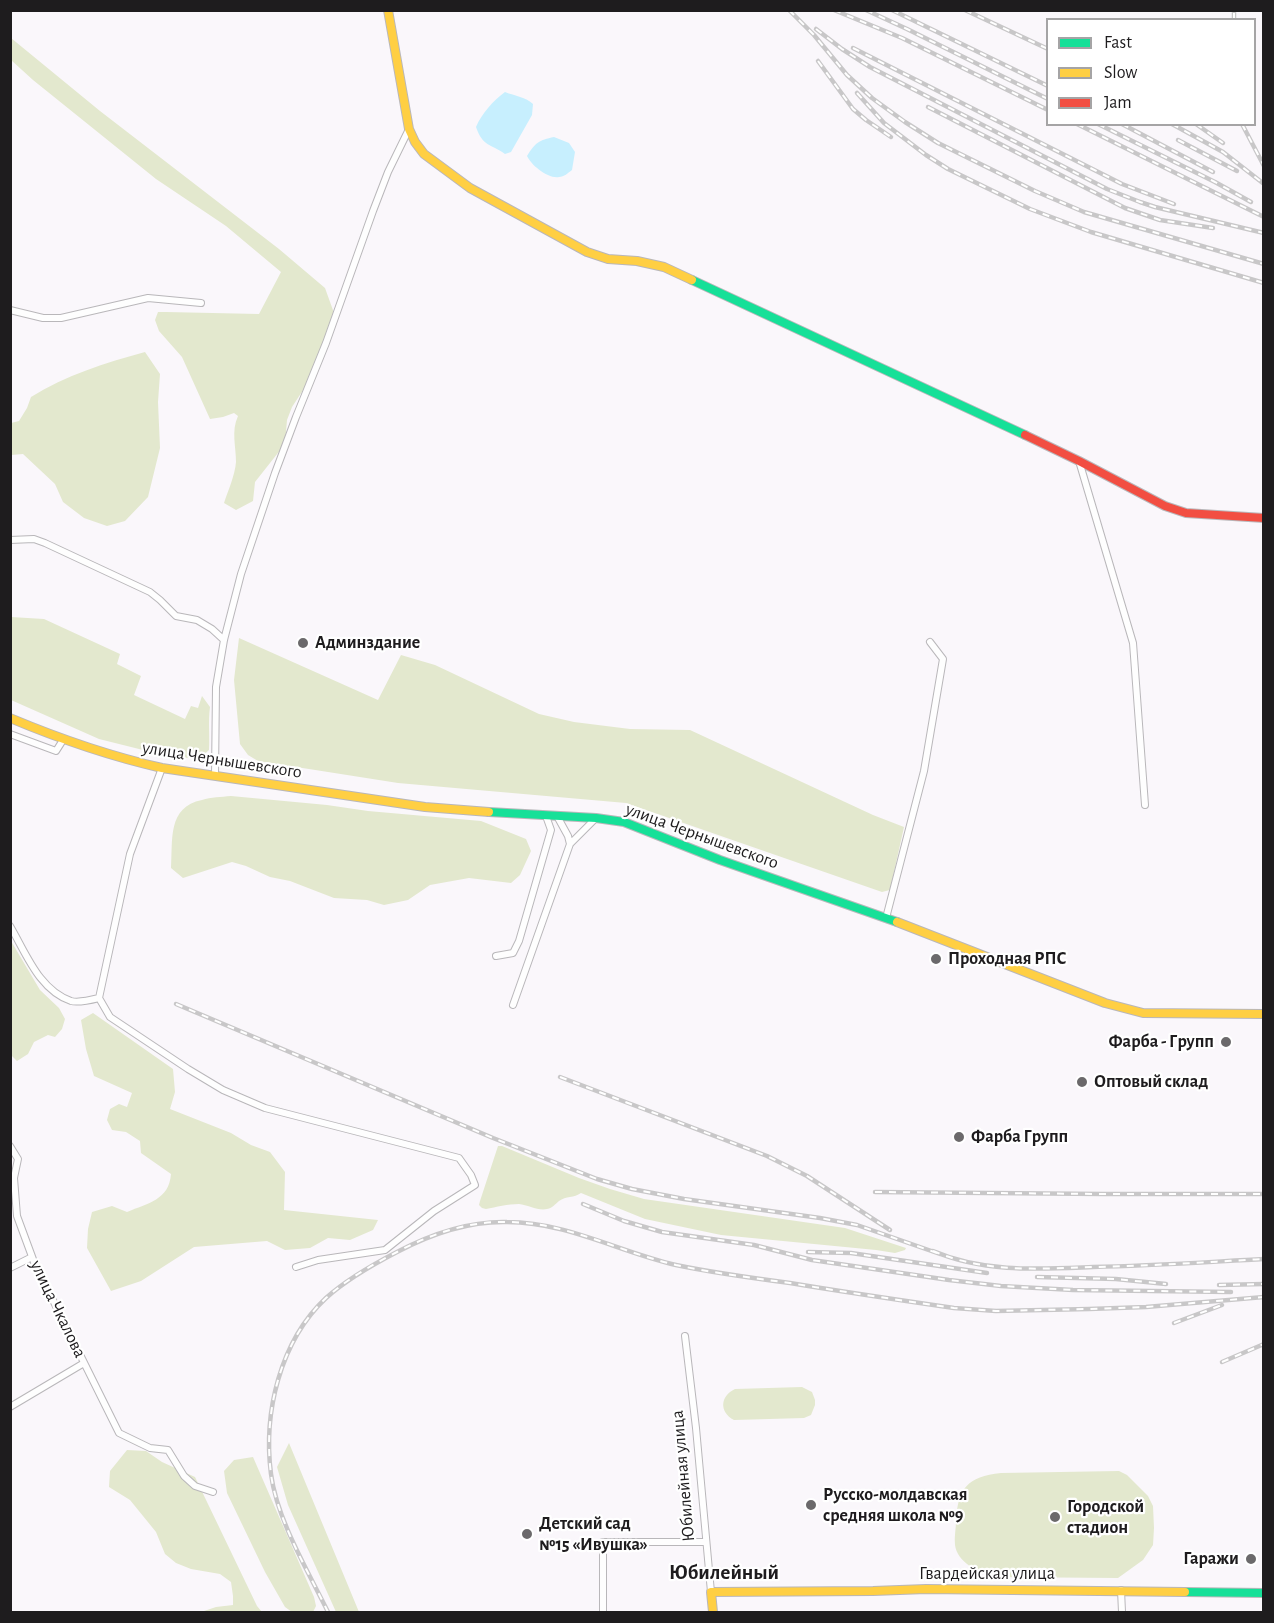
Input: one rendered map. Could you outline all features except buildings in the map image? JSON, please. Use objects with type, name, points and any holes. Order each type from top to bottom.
[{"type":"street","points":[[388,10],[409,129],[424,154],[470,188],[587,252],[608,259],[637,261],[664,267],[1079,461],[1165,506],[1186,513],[1263,518]]},
{"type":"street","points":[[215,776],[216,687],[224,640],[237,588],[275,473],[326,343],[388,172],[409,129]]},
{"type":"street","points":[[10,310],[43,318],[61,318],[148,298],[201,303]]},
{"type":"street","points":[[1079,461],[1133,643],[1145,805]]},
{"type":"street","points":[[10,540],[34,539],[45,543],[150,592],[176,616],[197,620],[224,640]]},
{"type":"street","points":[[886,918],[924,771],[944,659],[930,642]]},
{"type":"street","name":"улица Чернышевского","points":[[10,718],[63,740],[120,759],[162,768],[407,805],[596,818],[624,822],[720,861],[886,918],[1104,1003],[1143,1013],[1263,1014]]},
{"type":"street","points":[[10,734],[56,751],[63,740]]},
{"type":"street","points":[[162,768],[130,854],[99,999],[110,1017],[223,1090],[265,1108],[459,1158],[475,1185],[434,1211],[385,1250],[318,1260],[296,1267]]},
{"type":"street","points":[[496,956],[513,953],[519,942],[551,830],[546,816]]},
{"type":"street","points":[[557,816],[570,844]]},
{"type":"street","points":[[513,1005],[570,844],[596,818]]},
{"type":"street","points":[[10,926],[42,981],[54,992],[73,1002],[99,999]]},
{"type":"street","name":"улица Чкалова","points":[[10,1146],[18,1159],[12,1179],[17,1216],[32,1257],[119,1434],[150,1448],[168,1450],[184,1476],[195,1486],[213,1492]]},
{"type":"street","points":[[10,1269],[32,1257]]},
{"type":"street","name":"Юбилейная улица","points":[[685,1336],[713,1612]]},
{"type":"street","points":[[10,1407],[84,1363]]},
{"type":"street","points":[[603,1612],[603,1542],[706,1542]]},
{"type":"street","name":"Гвардейская улица","points":[[711,1592],[750,1590],[886,1592],[926,1589],[1263,1593]]},
{"type":"street","points":[[1121,1590],[1122,1612]]},
{"type":"green space","points":[[11,38],[100,111],[279,249],[325,288],[334,313],[311,378],[292,407],[287,420],[285,444],[255,482],[253,501],[236,510],[224,503],[236,462],[234,433],[238,416],[234,413],[210,419],[182,357],[159,331],[155,320],[158,312],[259,314],[281,272],[226,226],[156,179],[33,80],[11,60]]},
{"type":"green space","points":[[145,352],[160,374],[158,402],[160,448],[148,497],[125,521],[107,526],[84,518],[63,502],[55,484],[23,454],[11,455],[11,423],[19,421],[31,397],[44,389],[86,370]]},
{"type":"green space","points":[[11,617],[44,619],[120,654],[117,664],[141,676],[134,695],[185,719],[191,706],[198,708],[202,696],[210,707],[209,750],[199,759],[167,756],[99,739],[11,700]]},
{"type":"green space","points":[[239,638],[378,700],[401,655],[435,665],[539,714],[574,722],[630,729],[690,730],[873,815],[904,827],[890,890],[882,892],[626,803],[398,783],[258,761],[248,755],[240,744],[234,680]]},
{"type":"green space","points":[[231,796],[481,821],[526,839],[531,851],[520,875],[511,883],[469,878],[430,885],[408,900],[384,905],[367,900],[334,898],[232,862],[183,878],[171,868],[172,836],[177,817],[191,804],[209,798]]},
{"type":"green space","points":[[11,941],[40,990],[59,1008],[65,1019],[62,1029],[55,1037],[48,1035],[34,1042],[28,1054],[17,1061],[11,1055]]},
{"type":"green space","points":[[93,1013],[173,1069],[175,1092],[170,1109],[231,1133],[251,1145],[270,1152],[285,1172],[284,1210],[378,1220],[373,1230],[350,1240],[328,1238],[310,1248],[285,1250],[267,1241],[194,1247],[141,1281],[111,1291],[87,1248],[92,1212],[112,1206],[127,1212],[150,1203],[166,1190],[171,1174],[141,1153],[140,1141],[126,1132],[112,1130],[107,1120],[110,1109],[119,1104],[127,1107],[132,1093],[94,1076],[81,1020]]},
{"type":"green space","points":[[498,1146],[579,1178],[644,1199],[845,1228],[906,1248],[895,1253],[721,1235],[645,1219],[581,1193],[562,1199],[547,1209],[519,1204],[482,1208],[479,1205],[480,1201]]},
{"type":"green space","points":[[802,1387],[812,1392],[815,1400],[811,1415],[804,1418],[734,1420],[724,1409],[726,1396],[735,1389]]},
{"type":"green space","points":[[289,1443],[359,1612],[336,1612],[288,1505],[277,1467]]},
{"type":"green space","points":[[127,1450],[146,1451],[162,1462],[195,1477],[257,1606],[262,1612],[201,1612],[233,1605],[231,1582],[220,1574],[191,1569],[176,1563],[165,1554],[156,1532],[130,1500],[109,1487],[110,1471]]},
{"type":"green space","points":[[253,1457],[314,1597],[316,1606],[313,1612],[292,1612],[285,1607],[265,1572],[227,1493],[224,1471],[234,1460]]},
{"type":"green space","name":"Городской стадион","points":[[1119,1471],[1127,1475],[1148,1496],[1153,1506],[1154,1528],[1153,1545],[1143,1560],[1118,1578],[993,1577],[969,1565],[957,1551],[955,1536],[959,1500],[966,1486],[972,1481],[1001,1473]]},
{"type":"water","points":[[505,92],[524,98],[533,104],[532,115],[511,152],[505,154],[484,141],[476,127],[488,108]]},
{"type":"water","points":[[554,137],[569,143],[575,152],[572,170],[561,177],[545,174],[527,156],[538,143]]},
{"type":"railway","points":[[789,10],[814,35],[847,75],[872,98],[938,143],[1035,191],[1084,212],[1264,264]]},
{"type":"railway","points":[[834,10],[902,38],[1046,109]]},
{"type":"railway","points":[[866,10],[1046,98]]},
{"type":"railway","points":[[892,10],[1046,85]]},
{"type":"railway","points":[[965,10],[1046,48]]},
{"type":"railway","points":[[1234,10],[1234,18]]},
{"type":"railway","points":[[816,29],[870,67],[1107,189],[1155,207],[1264,233]]},
{"type":"railway","points":[[853,48],[1122,184],[1174,204]]},
{"type":"railway","points":[[818,61],[853,109],[891,137]]},
{"type":"railway","points":[[857,93],[884,123],[926,155],[948,169],[1030,209],[1091,232],[1264,283]]},
{"type":"railway","points":[[928,107],[1125,208],[1160,220],[1213,228]]},
{"type":"railway","points":[[1081,126],[1264,217]]},
{"type":"railway","points":[[1102,126],[1251,202]]},
{"type":"railway","points":[[1126,126],[1213,172]]},
{"type":"railway","points":[[1176,126],[1223,152],[1264,184]]},
{"type":"railway","points":[[1199,126],[1223,143]]},
{"type":"railway","points":[[1243,126],[1264,166]]},
{"type":"railway","points":[[1178,140],[1237,171]]},
{"type":"railway","points":[[176,1004],[493,1138],[597,1179],[632,1189],[684,1199],[857,1225],[940,1254]]},
{"type":"railway","points":[[560,1077],[767,1156],[807,1176],[890,1230]]},
{"type":"railway","points":[[875,1192],[1264,1194]]},
{"type":"railway","points":[[583,1204],[624,1221],[662,1232],[754,1245],[812,1260],[949,1280],[1001,1286],[1073,1290],[1231,1292]]},
{"type":"railway","points":[[328,1612],[294,1545],[274,1491],[269,1451],[270,1427],[278,1379],[297,1335],[310,1315],[326,1298],[369,1267],[436,1234],[464,1226],[492,1222],[529,1223],[572,1232],[690,1268],[954,1308],[996,1311],[1146,1307],[1264,1297]]},
{"type":"railway","points":[[933,1251],[972,1263],[1033,1269],[1264,1259]]},
{"type":"railway","points":[[808,1252],[851,1253],[987,1273]]},
{"type":"railway","points":[[1037,1277],[1116,1279],[1166,1284]]},
{"type":"railway","points":[[1219,1285],[1264,1284]]},
{"type":"railway","points":[[1174,1323],[1222,1305]]},
{"type":"railway","points":[[1222,1362],[1264,1344]]},
{"type":"traffic: fast","points":[[692,280],[1025,435]]},
{"type":"traffic: fast","points":[[489,812],[596,818],[624,822],[720,860],[897,922]]},
{"type":"traffic: fast","points":[[1185,1592],[1264,1593]]},
{"type":"traffic: slow","points":[[388,10],[409,129],[424,154],[470,188],[587,252],[608,259],[637,261],[664,267],[692,280]]},
{"type":"traffic: slow","points":[[10,718],[85,746],[162,768],[425,807],[489,812]]},
{"type":"traffic: slow","points":[[897,922],[1105,1003],[1143,1013],[1264,1014]]},
{"type":"traffic: slow","points":[[713,1612],[711,1592],[926,1589],[1185,1592]]},
{"type":"traffic: jam","points":[[1025,435],[1165,506],[1186,513],[1264,518]]},
{"type":"place","name":"Админздание","points":[[303,643]]},
{"type":"place","name":"Проходная РПС","points":[[936,959]]},
{"type":"place","name":"Фарба - Групп","points":[[1226,1042]]},
{"type":"place","name":"Оптовый склад","points":[[1082,1082]]},
{"type":"place","name":"Фарба Групп","points":[[959,1137]]},
{"type":"place","name":"Русско-молдавская средняя школа №9","points":[[811,1505]]},
{"type":"place","name":"Городской стадион","points":[[1055,1517]]},
{"type":"place","name":"Детский сад №15 «Ивушка»","points":[[527,1534]]},
{"type":"place","name":"Гаражи","points":[[1251,1559]]},
{"type":"district","name":"Юбилейный","points":[[724,1573]]}]
